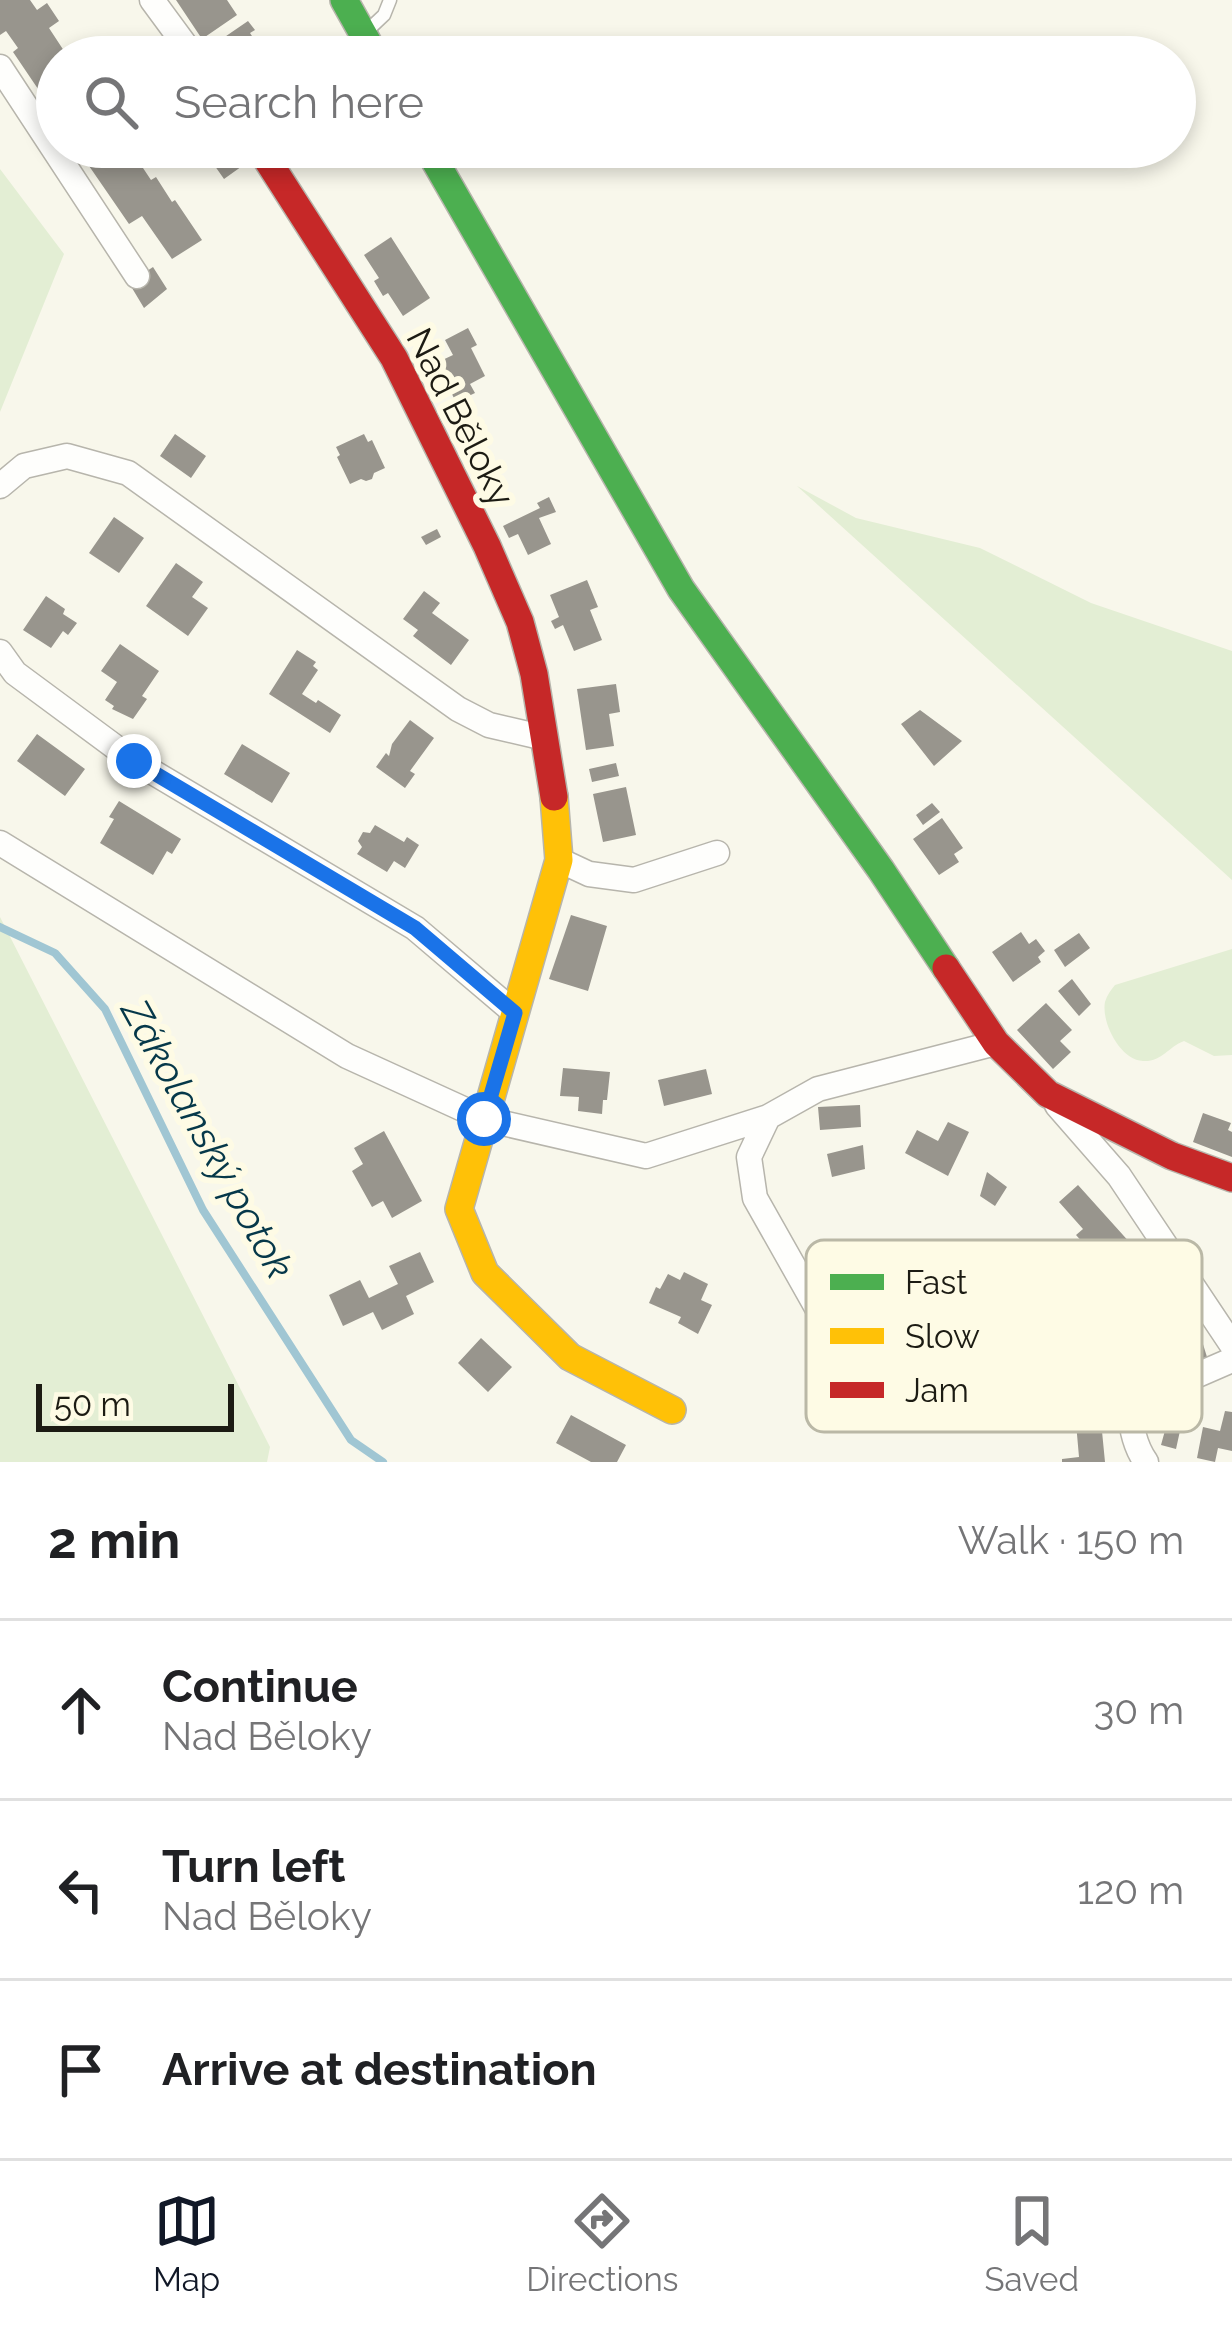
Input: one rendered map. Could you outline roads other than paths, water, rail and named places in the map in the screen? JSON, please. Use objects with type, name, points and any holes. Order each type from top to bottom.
[{"type":"street","points":[[152,0],[179,36]]},
{"type":"street","points":[[344,0],[364,36]]},
{"type":"street","points":[[0,67],[36,122]]},
{"type":"street","points":[[66,168],[136,275]]},
{"type":"street","name":"Nad Běloky","points":[[273,168],[394,358],[487,546],[520,622],[534,674],[559,860],[459,1209],[484,1274],[570,1357],[672,1410]]},
{"type":"street","points":[[439,168],[681,590],[881,870],[996,1043],[1048,1094],[1118,1176],[1161,1240]]},
{"type":"street","points":[[0,486],[24,466],[67,456],[128,473],[458,709],[489,725],[545,738]]},
{"type":"street","points":[[0,652],[15,673],[134,761],[415,928],[515,1013]]},
{"type":"street","points":[[0,843],[347,1055],[484,1119],[646,1156],[768,1117],[818,1089],[996,1043]]},
{"type":"street","points":[[559,860],[589,874],[634,880],[717,853]]},
{"type":"street","points":[[1048,1094],[1172,1156],[1232,1178]]},
{"type":"street","points":[[768,1117],[749,1157],[755,1198],[806,1288]]},
{"type":"street","points":[[1202,1301],[1232,1345]]},
{"type":"street","points":[[1202,1373],[1232,1360]]},
{"type":"street","points":[[1132,1432],[1146,1462]]},
{"type":"lane","points":[[374,36],[390,0]]},
{"type":"waterway","name":"Zákolanský potok","points":[[0,927],[55,953],[105,1009],[203,1210],[351,1440],[383,1462]]}]
